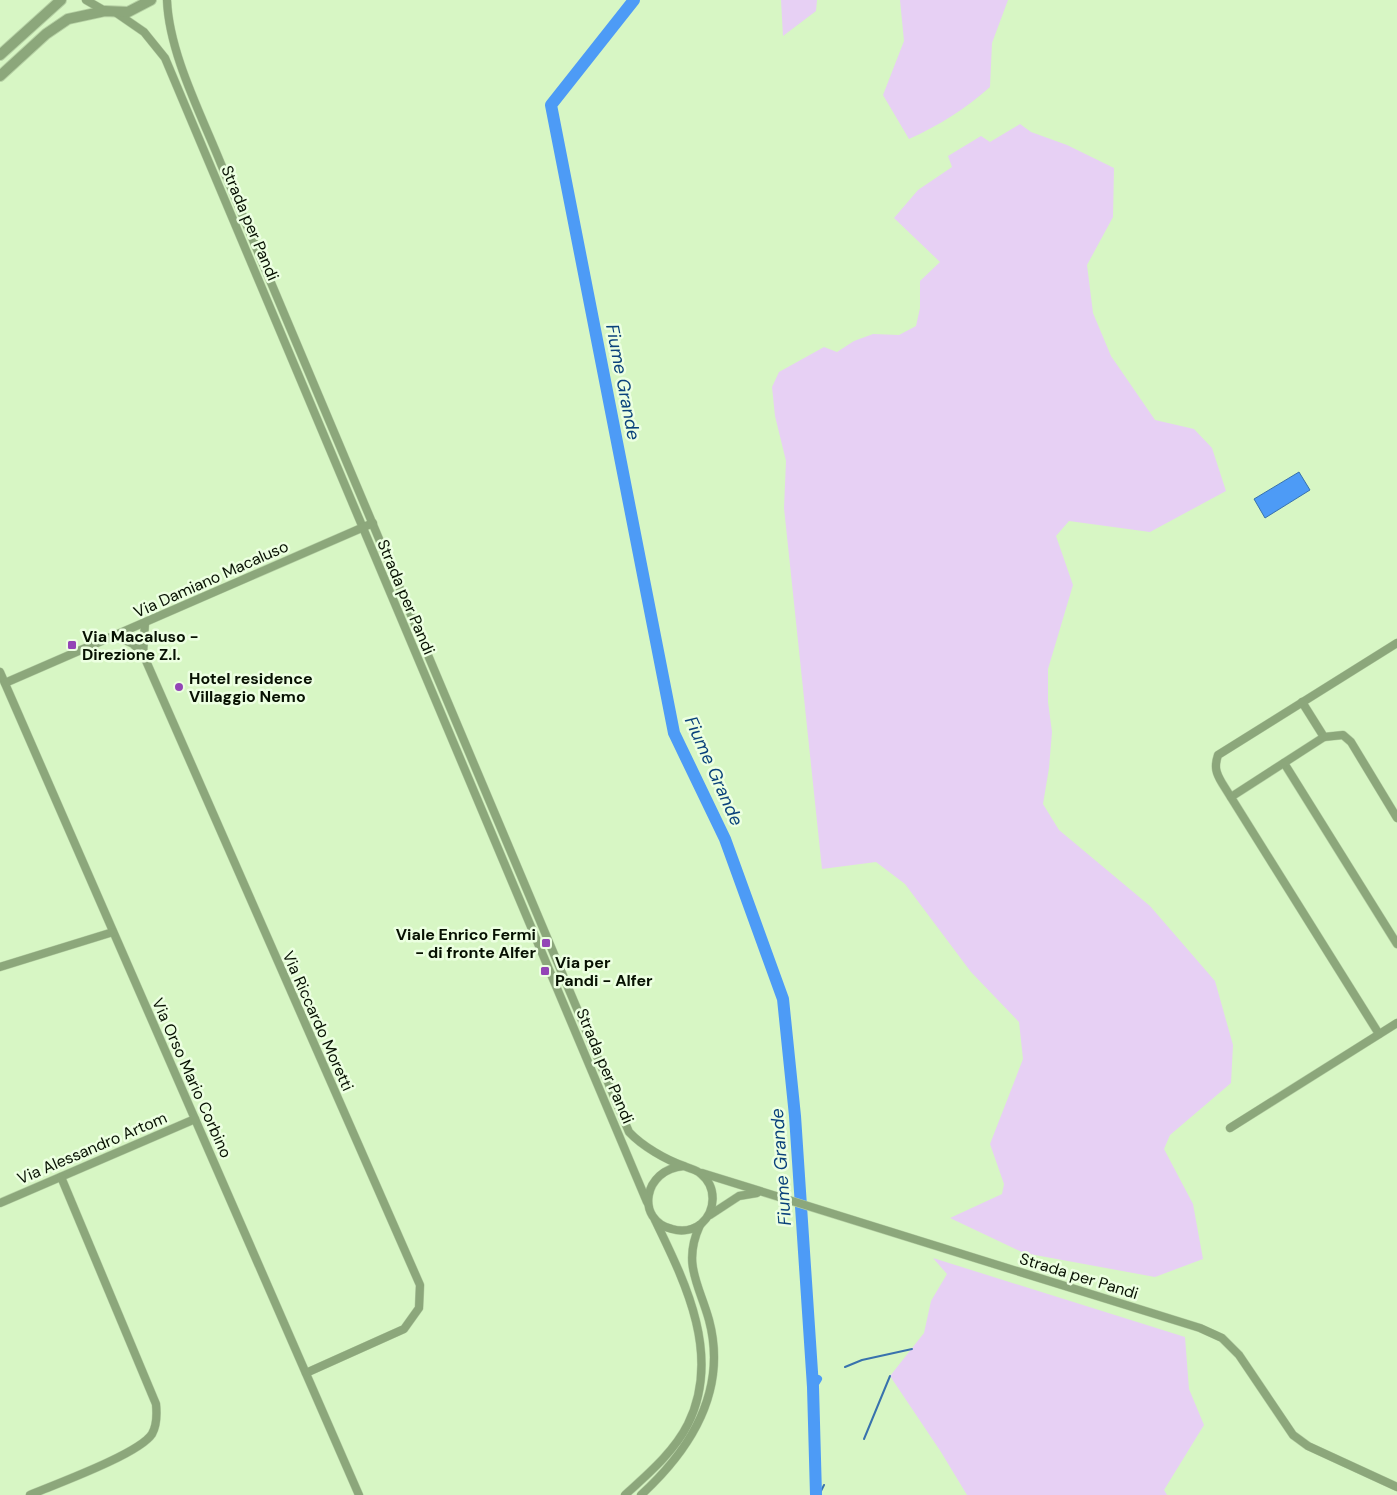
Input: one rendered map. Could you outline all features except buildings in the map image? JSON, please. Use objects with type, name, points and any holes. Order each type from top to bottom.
[{"type":"street","points":[[48,11],[56,0]]},
{"type":"street","points":[[0,55],[61,0]]},
{"type":"street","name":"Strada per Pandi","points":[[86,0],[110,11],[144,32],[166,58],[362,528],[544,954],[697,1320],[702,1346],[701,1373],[696,1399],[688,1424],[670,1450],[625,1495]]},
{"type":"street","points":[[0,76],[46,34],[68,19],[110,11],[134,10],[152,0]]},
{"type":"street","name":"Strada per Pandi","points":[[167,0],[168,23],[175,48],[221,164],[629,1132],[636,1140],[700,1173],[1200,1328],[1222,1338],[1239,1355],[1293,1435],[1308,1446],[1397,1487]]},
{"type":"street","name":"Via Damiano Macaluso","points":[[5,684],[373,523]]},
{"type":"street","name":"Via Riccardo Moretti","points":[[145,623],[142,654],[420,1285],[419,1308],[404,1328],[306,1373]]},
{"type":"street","points":[[116,636],[133,644],[142,654]]},
{"type":"street","points":[[1379,1034],[1216,772],[1218,755],[1397,643]]},
{"type":"street","name":"Via Orso Mario Corbino","points":[[0,672],[359,1495]]},
{"type":"street","points":[[1302,702],[1324,737]]},
{"type":"street","points":[[1231,797],[1324,737],[1343,735],[1351,742],[1397,818]]},
{"type":"street","points":[[1284,763],[1397,944]]},
{"type":"street","points":[[0,967],[114,932]]},
{"type":"street","points":[[1230,1128],[1397,1022]]},
{"type":"street","name":"Via Alessandro Artom","points":[[0,1203],[195,1119]]},
{"type":"street","points":[[684,1166],[674,1167],[658,1176],[649,1192],[652,1213],[667,1228],[678,1231],[689,1230],[700,1225]]},
{"type":"street","points":[[700,1173],[712,1189],[713,1199],[706,1218]]},
{"type":"street","points":[[30,1495],[136,1448],[150,1436],[155,1427],[156,1404],[61,1177]]},
{"type":"street","points":[[641,1495],[684,1449],[698,1425],[709,1394],[713,1358],[711,1332],[691,1265],[693,1244],[700,1225],[717,1208],[738,1196],[750,1193],[764,1193]]},
{"type":"shaded area","points":[[781,0],[817,0],[816,11],[783,36]]},
{"type":"shaded area","points":[[900,0],[1008,0],[992,43],[990,87],[952,116],[909,139],[883,95],[904,41]]},
{"type":"shaded area","points":[[1020,124],[1031,132],[1067,145],[1114,168],[1113,217],[1087,265],[1093,313],[1111,356],[1155,420],[1194,429],[1212,448],[1226,491],[1150,532],[1069,521],[1056,536],[1073,585],[1048,669],[1048,702],[1052,732],[1043,804],[1059,830],[1150,906],[1215,981],[1233,1045],[1231,1083],[1170,1135],[1164,1149],[1193,1204],[1203,1259],[1155,1277],[1024,1253],[950,1218],[1002,1194],[1004,1184],[990,1144],[1023,1059],[1019,1022],[971,972],[905,884],[876,862],[822,869],[784,508],[786,461],[775,416],[772,387],[779,372],[824,347],[837,352],[854,341],[873,334],[899,335],[916,326],[920,308],[920,281],[940,262],[894,218],[918,190],[952,167],[948,156],[981,136],[990,142]]},
{"type":"shaded area","points":[[933,1258],[1185,1337],[1189,1389],[1204,1425],[1164,1490],[1167,1495],[967,1495],[941,1452],[890,1376],[924,1333],[931,1301],[947,1274]]},
{"type":"water","points":[[1299,472],[1310,490],[1265,518],[1254,499]]},
{"type":"waterway","name":"Fiume Grande","points":[[634,0],[551,105],[674,733],[725,839],[783,999],[795,1116],[813,1387],[816,1495]]},
{"type":"waterway","points":[[845,1367],[862,1360],[912,1349]]},
{"type":"waterway","name":"Fiume Grande","points":[[864,1439],[890,1376]]},
{"type":"waterway","name":"Fiume Grande","points":[[813,1387],[818,1379]]},
{"type":"waterway","name":"Fiume Grande","points":[[819,1495],[824,1485]]},
{"type":"place","name":"Via Macaluso - Direzione Z.I.","points":[[72,645]]},
{"type":"place","name":"Hotel residence Villaggio Nemo","points":[[179,687]]},
{"type":"place","name":"Viale Enrico Fermi - di fronte Alfer","points":[[546,943]]},
{"type":"place","name":"Via per Pandi - Alfer","points":[[545,971]]}]
